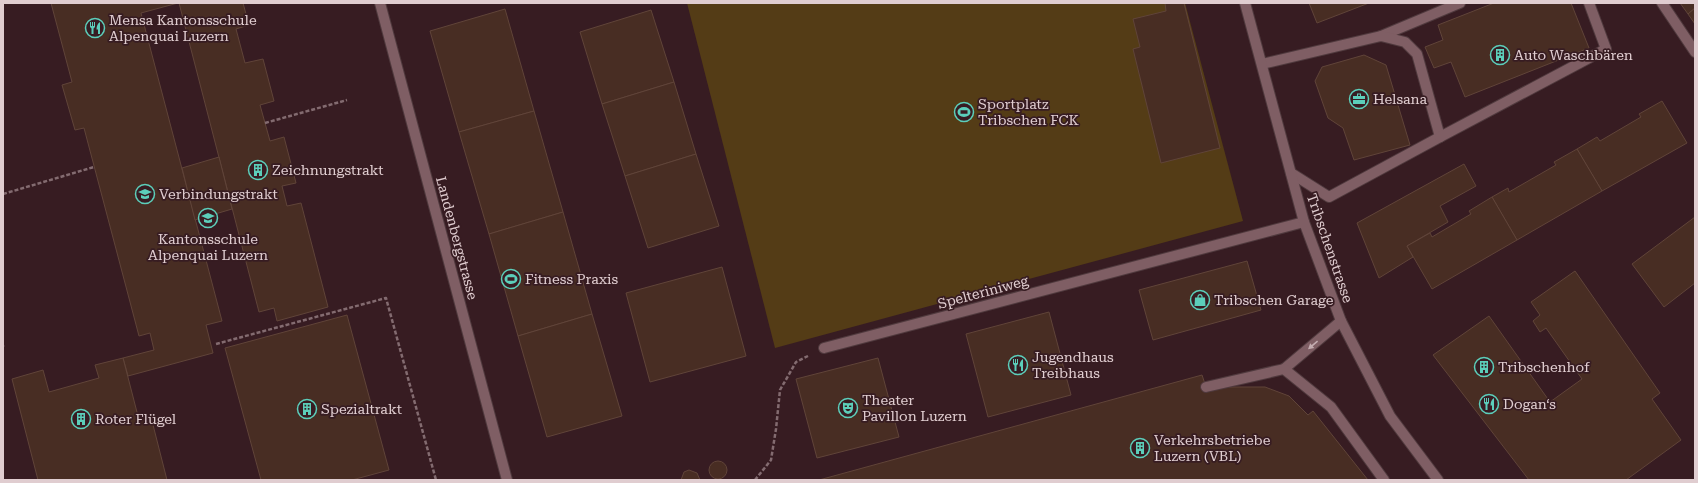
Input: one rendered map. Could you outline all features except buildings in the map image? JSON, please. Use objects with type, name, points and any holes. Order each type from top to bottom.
[{"type":"street","name":"Landenbergstrasse","points":[[380,3],[507,480]]},
{"type":"street","name":"Tribschenstrasse","points":[[1245,3],[1304,222],[1341,321],[1390,416],[1438,480]]},
{"type":"street","points":[[1262,64],[1380,36],[1460,3]]},
{"type":"street","points":[[1291,172],[1329,197],[1606,49],[1589,3]]},
{"type":"street","points":[[1662,3],[1695,52]]},
{"type":"street","points":[[1380,36],[1405,42],[1417,54],[1440,137]]},
{"type":"street","name":"Spelteriniweg","points":[[824,348],[1304,222]]},
{"type":"street","points":[[1206,387],[1284,369],[1341,321]]},
{"type":"street","points":[[1284,369],[1332,407],[1384,480]]},
{"type":"path","points":[[265,123],[347,100]]},
{"type":"path","points":[[3,194],[94,166]]},
{"type":"path","points":[[216,344],[386,298],[436,480]]},
{"type":"path","points":[[755,480],[771,460],[780,390],[796,362],[824,348]]},
{"type":"shaded area","name":"Sportplatz Tribschen FCK","points":[[687,3],[1185,3],[1243,221],[775,348]]},
{"type":"place","name":"Mensa Kantonsschule Alpenquai Luzern","points":[[95,28]]},
{"type":"place","name":"Auto Waschbären","points":[[1500,55]]},
{"type":"place","name":"Helsana","points":[[1359,99]]},
{"type":"place","name":"Sportplatz Tribschen FCK","points":[[964,112]]},
{"type":"place","name":"Zeichnungstrakt","points":[[258,170]]},
{"type":"place","name":"Verbindungstrakt","points":[[145,194]]},
{"type":"place","name":"Kantonsschule Alpenquai Luzern","points":[[208,218]]},
{"type":"place","name":"Fitness Praxis","points":[[511,279]]},
{"type":"place","name":"Tribschen Garage","points":[[1200,300]]},
{"type":"place","name":"Jugendhaus Treibhaus","points":[[1018,365]]},
{"type":"place","name":"Tribschenhof","points":[[1484,367]]},
{"type":"place","name":"Dogan‘s","points":[[1489,404]]},
{"type":"place","name":"Theater Pavillon Luzern","points":[[848,408]]},
{"type":"place","name":"Spezialtrakt","points":[[307,409]]},
{"type":"place","name":"Roter Flügel","points":[[81,419]]},
{"type":"place","name":"Verkehrsbetriebe Luzern (VBL)","points":[[1140,448]]}]
